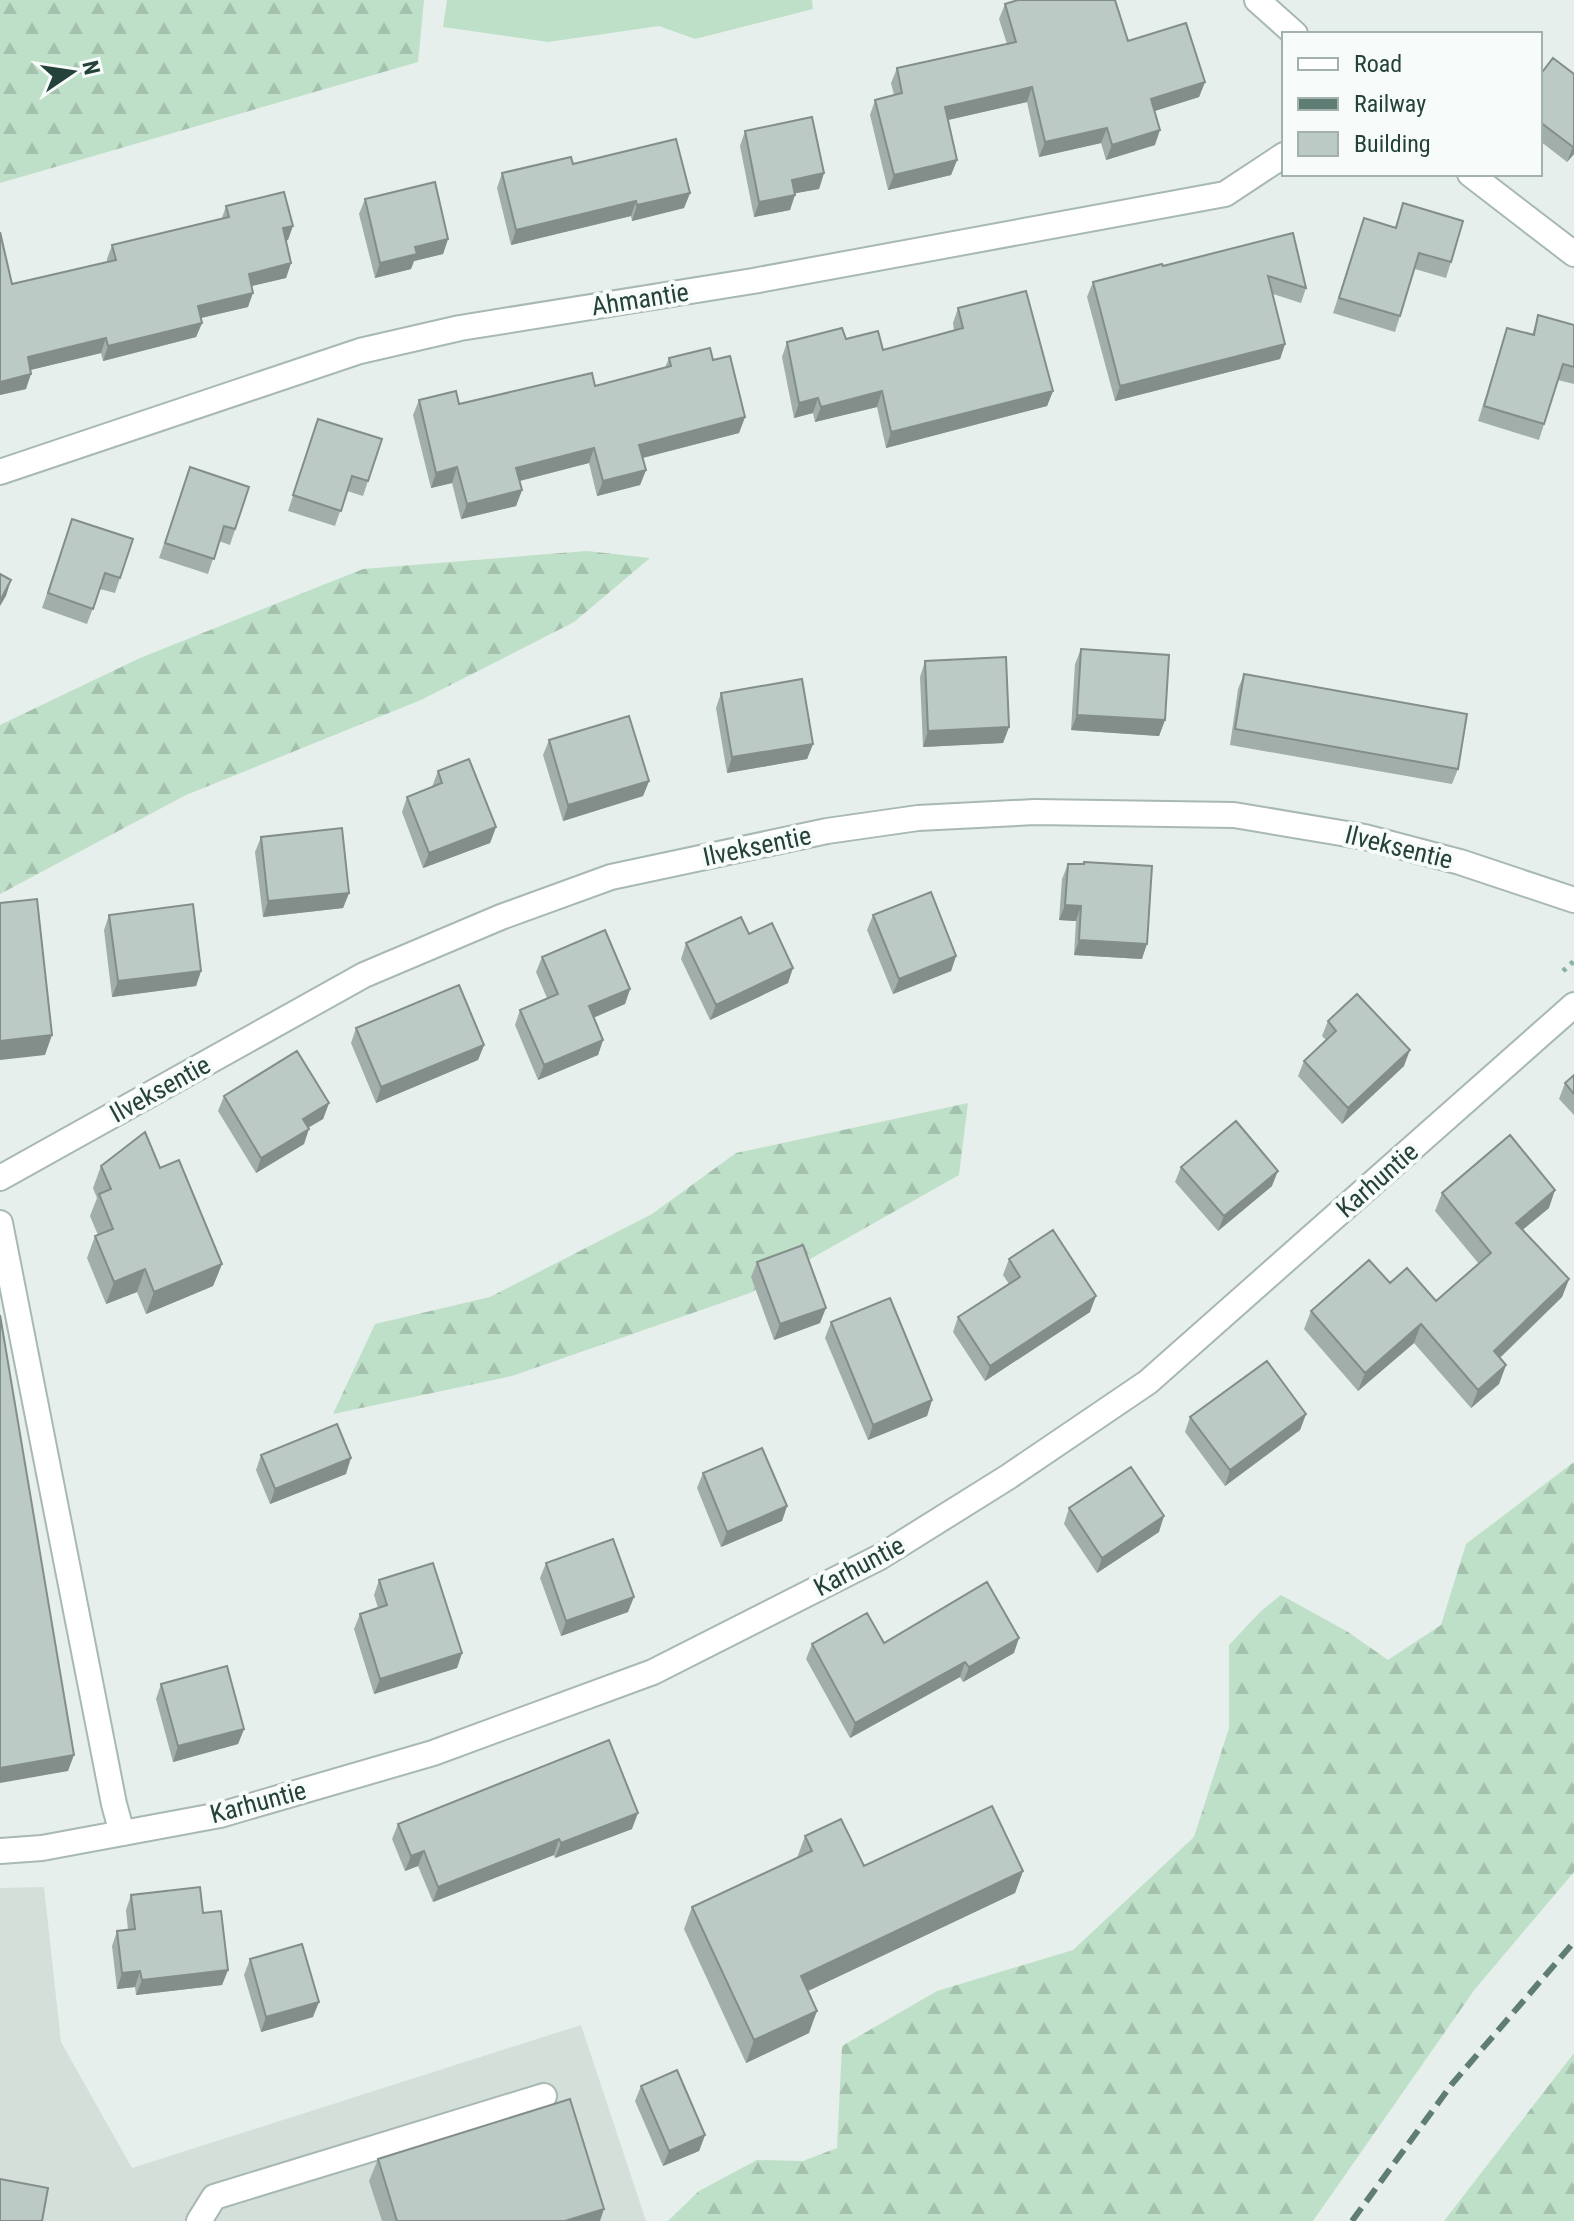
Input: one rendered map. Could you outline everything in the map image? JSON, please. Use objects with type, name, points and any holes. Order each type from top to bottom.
[{"type":"street","points":[[1257,0],[1293,32]]},
{"type":"street","name":"Ahmantie","points":[[0,472],[360,351],[460,328],[753,281],[1225,194],[1282,156]]},
{"type":"street","points":[[1473,176],[1574,254]]},
{"type":"street","name":"Ilveksentie","points":[[0,1178],[364,975],[501,917],[611,877],[827,831],[918,818],[1035,812],[1234,815],[1365,837],[1460,862],[1574,900]]},
{"type":"street","name":"Karhuntie","points":[[0,1851],[42,1848],[220,1815],[433,1753],[653,1672],[880,1557],[1008,1477],[1148,1382],[1574,1005]]},
{"type":"street","points":[[0,1223],[122,1833]]},
{"type":"street","points":[[199,2221],[214,2197],[544,2096]]},
{"type":"path","points":[[1563,972],[1574,961]]},
{"type":"shaded area","points":[[44,1887],[61,2042],[132,2168],[581,2025],[646,2221],[0,2221],[0,1888]]},
{"type":"green space","points":[[0,0],[424,0],[418,62],[0,183]]},
{"type":"green space","points":[[447,0],[812,0],[813,9],[695,39],[659,26],[548,42],[443,27]]},
{"type":"green space","points":[[587,551],[650,558],[574,622],[421,700],[186,795],[0,894],[0,725],[140,658],[363,569]]},
{"type":"green space","points":[[968,1103],[959,1175],[750,1293],[512,1376],[333,1414],[375,1324],[490,1297],[652,1214],[736,1153]]},
{"type":"green space","points":[[1574,1462],[1574,1872],[1475,1989],[1313,2221],[668,2221],[699,2191],[757,2160],[803,2161],[837,2148],[842,2046],[937,1991],[1073,1950],[1194,1837],[1229,1728],[1229,1645],[1261,1611],[1281,1595],[1348,1632],[1388,1660],[1441,1625],[1466,1544]]},
{"type":"green space","points":[[1574,2053],[1574,2221],[1444,2221]]},
{"type":"building","points":[[1018,0],[1115,0],[1128,41],[1186,23],[1205,82],[1151,99],[1160,130],[1112,145],[1107,128],[1045,142],[1032,87],[945,107],[957,160],[894,175],[875,100],[902,93],[897,68],[1016,42],[1005,4]]},
{"type":"building","points":[[1553,58],[1574,74],[1573,147],[1542,124],[1542,72]]},
{"type":"building","points":[[812,117],[824,173],[792,180],[795,195],[759,202],[745,131]]},
{"type":"building","points":[[676,139],[690,193],[637,205],[636,201],[516,230],[502,173],[571,157],[573,164]]},
{"type":"building","points":[[435,182],[448,239],[415,247],[417,254],[380,263],[365,199]]},
{"type":"building","points":[[284,192],[293,226],[283,228],[291,263],[249,274],[253,293],[198,306],[202,323],[108,346],[106,338],[28,357],[31,374],[0,382],[0,232],[12,284],[116,260],[112,245],[229,217],[226,206]]},
{"type":"building","points":[[1403,203],[1463,221],[1451,262],[1419,253],[1400,316],[1339,298],[1364,218],[1396,228]]},
{"type":"building","points":[[1293,233],[1306,288],[1268,276],[1285,344],[1120,386],[1093,282]]},
{"type":"building","points":[[1026,291],[1053,391],[891,432],[882,391],[821,407],[818,398],[799,403],[787,342],[842,328],[846,339],[878,331],[883,350],[963,328],[958,308]]},
{"type":"building","points":[[1538,315],[1574,325],[1574,367],[1563,364],[1544,424],[1484,406],[1507,328],[1534,335]]},
{"type":"building","points":[[710,348],[713,360],[730,356],[745,417],[639,445],[646,470],[603,481],[594,448],[516,468],[522,490],[467,504],[457,467],[436,473],[419,400],[456,391],[459,404],[592,373],[595,386],[671,366],[669,358]]},
{"type":"building","points":[[318,419],[382,439],[368,481],[352,476],[341,511],[293,495]]},
{"type":"building","points":[[190,467],[249,487],[235,529],[224,526],[214,559],[165,543]]},
{"type":"building","points":[[72,519],[133,539],[120,578],[105,573],[93,609],[48,593]]},
{"type":"building","points":[[0,574],[11,580],[0,601]]},
{"type":"building","points":[[1081,649],[1169,655],[1165,720],[1077,715]]},
{"type":"building","points":[[1006,657],[1009,727],[928,731],[925,661]]},
{"type":"building","points":[[1244,674],[1467,714],[1458,769],[1235,729]]},
{"type":"building","points":[[802,679],[813,744],[732,757],[721,693]]},
{"type":"building","points":[[629,716],[649,781],[568,805],[549,740]]},
{"type":"building","points":[[469,759],[496,827],[429,853],[407,797],[442,783],[438,771]]},
{"type":"building","points":[[342,828],[349,893],[268,901],[261,837]]},
{"type":"building","points":[[1068,864],[1152,866],[1147,944],[1079,940],[1081,906],[1065,905]]},
{"type":"building","points":[[931,892],[956,956],[899,979],[873,915]]},
{"type":"building","points":[[37,899],[52,1035],[0,1041],[0,903]]},
{"type":"building","points":[[193,904],[201,971],[118,981],[109,915]]},
{"type":"building","points":[[741,917],[749,934],[772,923],[793,968],[716,1005],[686,943]]},
{"type":"building","points":[[605,930],[630,989],[589,1006],[603,1040],[544,1065],[520,1010],[558,994],[542,957]]},
{"type":"building","points":[[459,985],[484,1045],[381,1087],[356,1028]]},
{"type":"building","points":[[1357,994],[1410,1050],[1348,1108],[1304,1061],[1336,1031],[1328,1021]]},
{"type":"building","points":[[297,1051],[329,1103],[303,1119],[309,1129],[261,1158],[224,1096]]},
{"type":"building","points":[[1574,1075],[1574,1094],[1565,1083]]},
{"type":"building","points":[[1236,1121],[1278,1171],[1224,1216],[1181,1167]]},
{"type":"building","points":[[145,1132],[160,1168],[179,1160],[222,1264],[154,1292],[145,1269],[114,1282],[95,1236],[113,1229],[99,1194],[111,1189],[101,1166]]},
{"type":"building","points":[[1510,1135],[1555,1190],[1516,1223],[1569,1279],[1494,1351],[1506,1365],[1478,1390],[1421,1324],[1365,1373],[1311,1311],[1369,1260],[1390,1283],[1407,1268],[1436,1301],[1491,1253],[1442,1193]]},
{"type":"building","points":[[1053,1230],[1096,1296],[990,1366],[958,1317],[1020,1277],[1009,1259]]},
{"type":"building","points":[[803,1245],[826,1308],[780,1324],[757,1262]]},
{"type":"building","points":[[890,1298],[932,1400],[873,1425],[831,1322]]},
{"type":"building","points":[[0,1315],[74,1755],[0,1768]]},
{"type":"building","points":[[1267,1361],[1306,1414],[1230,1470],[1190,1417]]},
{"type":"building","points":[[337,1424],[351,1458],[275,1489],[261,1455]]},
{"type":"building","points":[[762,1448],[787,1506],[727,1532],[703,1473]]},
{"type":"building","points":[[1131,1467],[1164,1516],[1102,1558],[1069,1508]]},
{"type":"building","points":[[613,1539],[634,1597],[566,1621],[546,1563]]},
{"type":"building","points":[[433,1563],[462,1653],[380,1679],[360,1614],[387,1605],[379,1580]]},
{"type":"building","points":[[987,1582],[1019,1638],[969,1667],[965,1662],[855,1723],[812,1644],[867,1613],[884,1643]]},
{"type":"building","points":[[227,1666],[244,1729],[178,1746],[161,1684]]},
{"type":"building","points":[[609,1740],[638,1813],[561,1843],[559,1839],[438,1887],[424,1851],[411,1856],[398,1824]]},
{"type":"building","points":[[992,1806],[1023,1871],[801,1976],[817,2011],[754,2040],[692,1907],[812,1851],[805,1836],[841,1819],[864,1866]]},
{"type":"building","points":[[200,1887],[203,1913],[221,1911],[228,1970],[142,1980],[140,1971],[122,1973],[117,1931],[135,1929],[131,1895]]},
{"type":"building","points":[[302,1944],[319,2002],[266,2017],[250,1959]]},
{"type":"building","points":[[677,2070],[705,2135],[669,2151],[641,2086]]},
{"type":"building","points":[[570,2099],[604,2209],[565,2221],[397,2221],[378,2159]]},
{"type":"building","points":[[0,2179],[48,2188],[42,2221],[0,2221]]},
{"type":"railway","points":[[1352,2221],[1452,2084],[1574,1942]]}]
